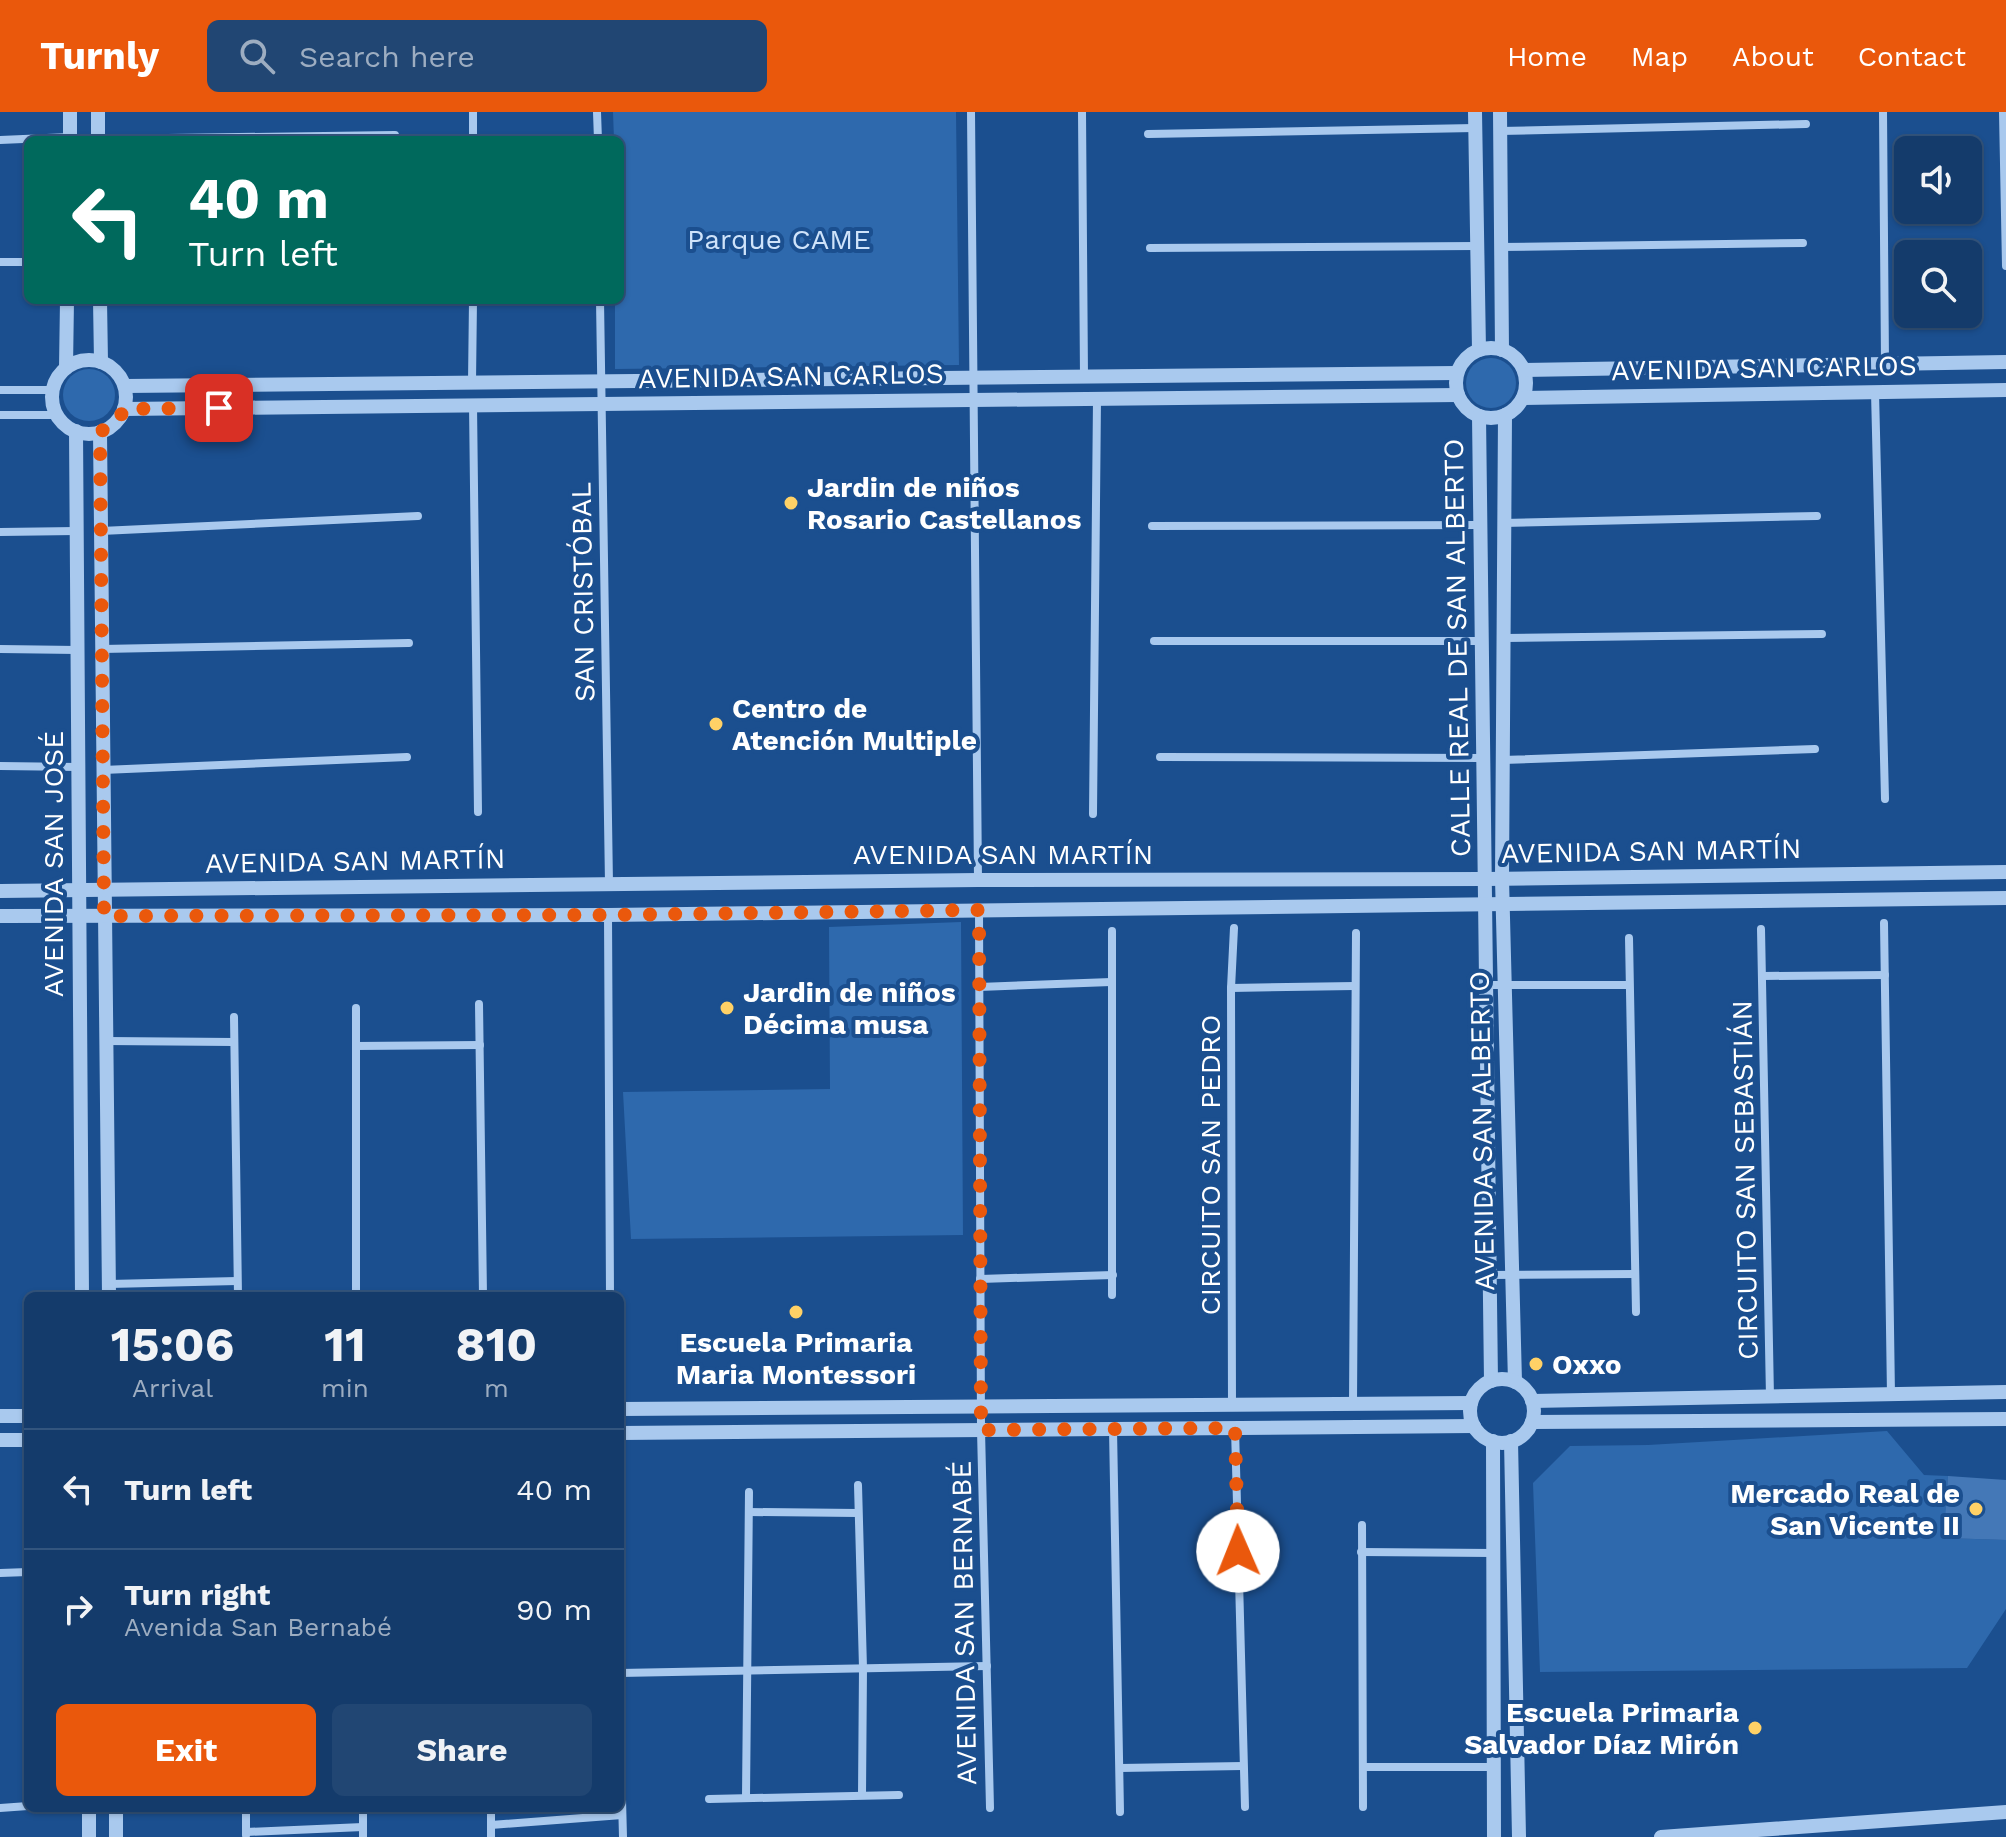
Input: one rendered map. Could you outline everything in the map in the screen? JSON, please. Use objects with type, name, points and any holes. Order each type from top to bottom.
[{"type":"street","points":[[70,112],[70,136]]},
{"type":"street","points":[[98,112],[98,136]]},
{"type":"street","points":[[473,112],[473,136]]},
{"type":"street","points":[[597,112],[598,136]]},
{"type":"street","points":[[971,112],[978,880]]},
{"type":"street","points":[[1082,112],[1084,377]]},
{"type":"street","points":[[1475,112],[1479,350]]},
{"type":"street","points":[[1500,112],[1502,350]]},
{"type":"street","points":[[1883,112],[1885,363]]},
{"type":"street","points":[[2003,112],[2006,266]]},
{"type":"street","points":[[1500,131],[1806,124]]},
{"type":"street","points":[[1148,134],[1475,128]]},
{"type":"street","points":[[336,136],[395,135]]},
{"type":"street","points":[[0,140],[24,140]]},
{"type":"street","points":[[1500,247],[1803,243]]},
{"type":"street","points":[[1150,248],[1477,246]]},
{"type":"street","points":[[0,262],[24,262]]},
{"type":"street","points":[[66,368],[67,304]]},
{"type":"street","points":[[100,304],[101,362]]},
{"type":"street","points":[[472,382],[473,304]]},
{"type":"street","name":"SAN CRISTÓBAL","points":[[600,304],[609,884]]},
{"type":"street","points":[[1479,350],[1502,350],[1519,361],[1524,370],[1526,389],[1523,398],[1505,415],[1492,418],[1479,416],[1463,404],[1458,395],[1457,373],[1470,355],[1479,350]]},
{"type":"street","points":[[77,362],[101,362],[111,367],[125,386],[124,409],[119,419],[100,432],[76,431],[65,425],[52,403],[57,378],[77,362]]},
{"type":"street","name":"AVENIDA SAN CARLOS","points":[[1524,370],[2006,362]]},
{"type":"street","name":"AVENIDA SAN CARLOS","points":[[125,386],[1457,373]]},
{"type":"street","points":[[0,390],[53,390]]},
{"type":"street","name":"AVENIDA SAN CARLOS","points":[[1523,398],[2006,390]]},
{"type":"street","points":[[1875,391],[1885,799]]},
{"type":"street","name":"AVENIDA SAN CARLOS","points":[[124,409],[1458,395]]},
{"type":"street","points":[[1093,814],[1097,399]]},
{"type":"street","points":[[473,405],[478,812]]},
{"type":"street","points":[[0,415],[57,415]]},
{"type":"street","name":"CALLE REAL DE SAN ALBERTO","points":[[1502,879],[1505,415]]},
{"type":"street","name":"CALLE REAL DE SAN ALBERTO","points":[[1479,416],[1486,879]]},
{"type":"street","name":"AVENIDA SAN JOSÉ","points":[[76,431],[82,1292]]},
{"type":"street","name":"AVENIDA SAN JOSÉ","points":[[100,432],[109,1290]]},
{"type":"street","points":[[101,531],[418,516]]},
{"type":"street","points":[[1502,523],[1817,516]]},
{"type":"street","points":[[1152,526],[1480,525]]},
{"type":"street","points":[[0,532],[76,531]]},
{"type":"street","points":[[1505,638],[1822,634]]},
{"type":"street","points":[[1154,641],[1484,641]]},
{"type":"street","points":[[102,649],[409,643]]},
{"type":"street","points":[[0,649],[77,650]]},
{"type":"street","points":[[1503,760],[1815,749]]},
{"type":"street","points":[[103,770],[407,757]]},
{"type":"street","points":[[1160,757],[1483,758]]},
{"type":"street","points":[[0,766],[78,767]]},
{"type":"street","name":"AVENIDA SAN MARTÍN","points":[[0,891],[2006,872]]},
{"type":"street","name":"AVENIDA SAN ALBERTO","points":[[1486,879],[1491,1381]]},
{"type":"street","name":"AVENIDA SAN ALBERTO","points":[[1502,879],[1515,1382]]},
{"type":"street","name":"AVENIDA SAN MARTÍN","points":[[0,916],[608,915],[2006,898]]},
{"type":"street","name":"AVENIDA SAN BERNABÉ","points":[[979,910],[981,1430],[990,1808]]},
{"type":"street","points":[[608,915],[610,1292]]},
{"type":"street","points":[[1884,923],[1891,1395]]},
{"type":"street","points":[[1231,988],[1234,928]]},
{"type":"street","points":[[1761,929],[1763,976]]},
{"type":"street","points":[[1112,931],[1112,1295]]},
{"type":"street","points":[[1353,1404],[1356,933]]},
{"type":"street","points":[[1629,938],[1636,1312]]},
{"type":"street","name":"CIRCUITO SAN SEBASTIÁN","points":[[1770,1397],[1763,976],[1885,975]]},
{"type":"street","points":[[979,987],[1111,982]]},
{"type":"street","points":[[1486,985],[1629,985]]},
{"type":"street","name":"CIRCUITO SAN PEDRO","points":[[1232,1405],[1231,988],[1355,986]]},
{"type":"street","points":[[479,1004],[483,1292]]},
{"type":"street","points":[[356,1008],[356,1292]]},
{"type":"street","points":[[234,1017],[238,1292]]},
{"type":"street","points":[[106,1041],[234,1042]]},
{"type":"street","points":[[356,1046],[480,1045]]},
{"type":"street","points":[[1489,1275],[1635,1274]]},
{"type":"street","points":[[980,1279],[1113,1275]]},
{"type":"street","points":[[109,1290],[237,1281]]},
{"type":"street","points":[[1507,1379],[1515,1382],[1532,1401],[1532,1422],[1520,1437],[1511,1441],[1493,1441],[1474,1426],[1471,1403],[1478,1389],[1491,1381],[1507,1379]]},
{"type":"street","points":[[1532,1401],[2006,1392]]},
{"type":"street","points":[[624,1409],[1471,1403]]},
{"type":"street","points":[[0,1416],[24,1416]]},
{"type":"street","points":[[1532,1422],[2006,1419]]},
{"type":"street","points":[[624,1433],[1474,1426]]},
{"type":"street","points":[[1235,1428],[1245,1807]]},
{"type":"street","points":[[1113,1429],[1120,1812]]},
{"type":"street","points":[[0,1440],[24,1440]]},
{"type":"street","points":[[1493,1441],[1494,1837]]},
{"type":"street","points":[[1511,1441],[1519,1837]]},
{"type":"street","points":[[858,1485],[863,1668],[862,1795]]},
{"type":"street","points":[[746,1797],[749,1492]]},
{"type":"street","points":[[749,1512],[858,1513]]},
{"type":"street","points":[[1362,1525],[1363,1807]]},
{"type":"street","points":[[1361,1552],[1493,1553]]},
{"type":"street","points":[[0,1573],[24,1572]]},
{"type":"street","points":[[624,1673],[987,1666]]},
{"type":"street","points":[[1120,1768],[1243,1766]]},
{"type":"street","points":[[1363,1767],[1494,1767]]},
{"type":"street","points":[[709,1799],[899,1795]]},
{"type":"street","points":[[0,1808],[24,1806]]},
{"type":"street","points":[[89,1812],[89,1837]]},
{"type":"street","points":[[116,1812],[116,1837]]},
{"type":"street","points":[[246,1812],[246,1835],[363,1832]]},
{"type":"street","points":[[491,1812],[491,1837]]},
{"type":"street","points":[[622,1812],[623,1837]]},
{"type":"street","points":[[1661,1837],[2006,1812]]},
{"type":"street","points":[[491,1825],[622,1815]]},
{"type":"green space","name":"Parque CAME","points":[[613,112],[956,112],[959,365],[615,369],[615,304],[624,304],[624,136],[614,136]]},
{"type":"green space","points":[[1491,358],[1509,365],[1516,383],[1509,401],[1491,408],[1473,401],[1466,383],[1473,365]]},
{"type":"green space","points":[[89,369],[107,377],[115,395],[107,413],[89,421],[71,413],[63,395],[71,377]]},
{"type":"green space","points":[[961,922],[963,1235],[631,1239],[623,1092],[830,1089],[829,927]]},
{"type":"green space","points":[[1887,1431],[1924,1475],[1948,1476],[1945,1538],[2006,1540],[2006,1609],[1967,1668],[1540,1672],[1533,1483],[1570,1446],[1648,1445]]},
{"type":"building","name":"Mercado Real de San Vicente II","points":[[1948,1476],[2006,1480],[2006,1540],[1944,1538]]},
{"type":"place","name":"Jardin de niños Rosario Castellanos","points":[[791,503]]},
{"type":"place","name":"Centro de Atención Multiple","points":[[716,724]]},
{"type":"place","name":"Jardin de niños Décima musa","points":[[727,1008]]},
{"type":"place","name":"Escuela Primaria Maria Montessori","points":[[796,1312]]},
{"type":"place","name":"Oxxo","points":[[1536,1364]]},
{"type":"place","name":"Mercado Real de San Vicente II","points":[[1976,1509]]},
{"type":"place","name":"Escuela Primaria Salvador Díaz Mirón","points":[[1755,1728]]},
{"type":"route","points":[[219,408],[124,409],[119,419],[100,432],[104,916],[608,915],[979,910],[981,1430],[1235,1428],[1238,1551]]}]
